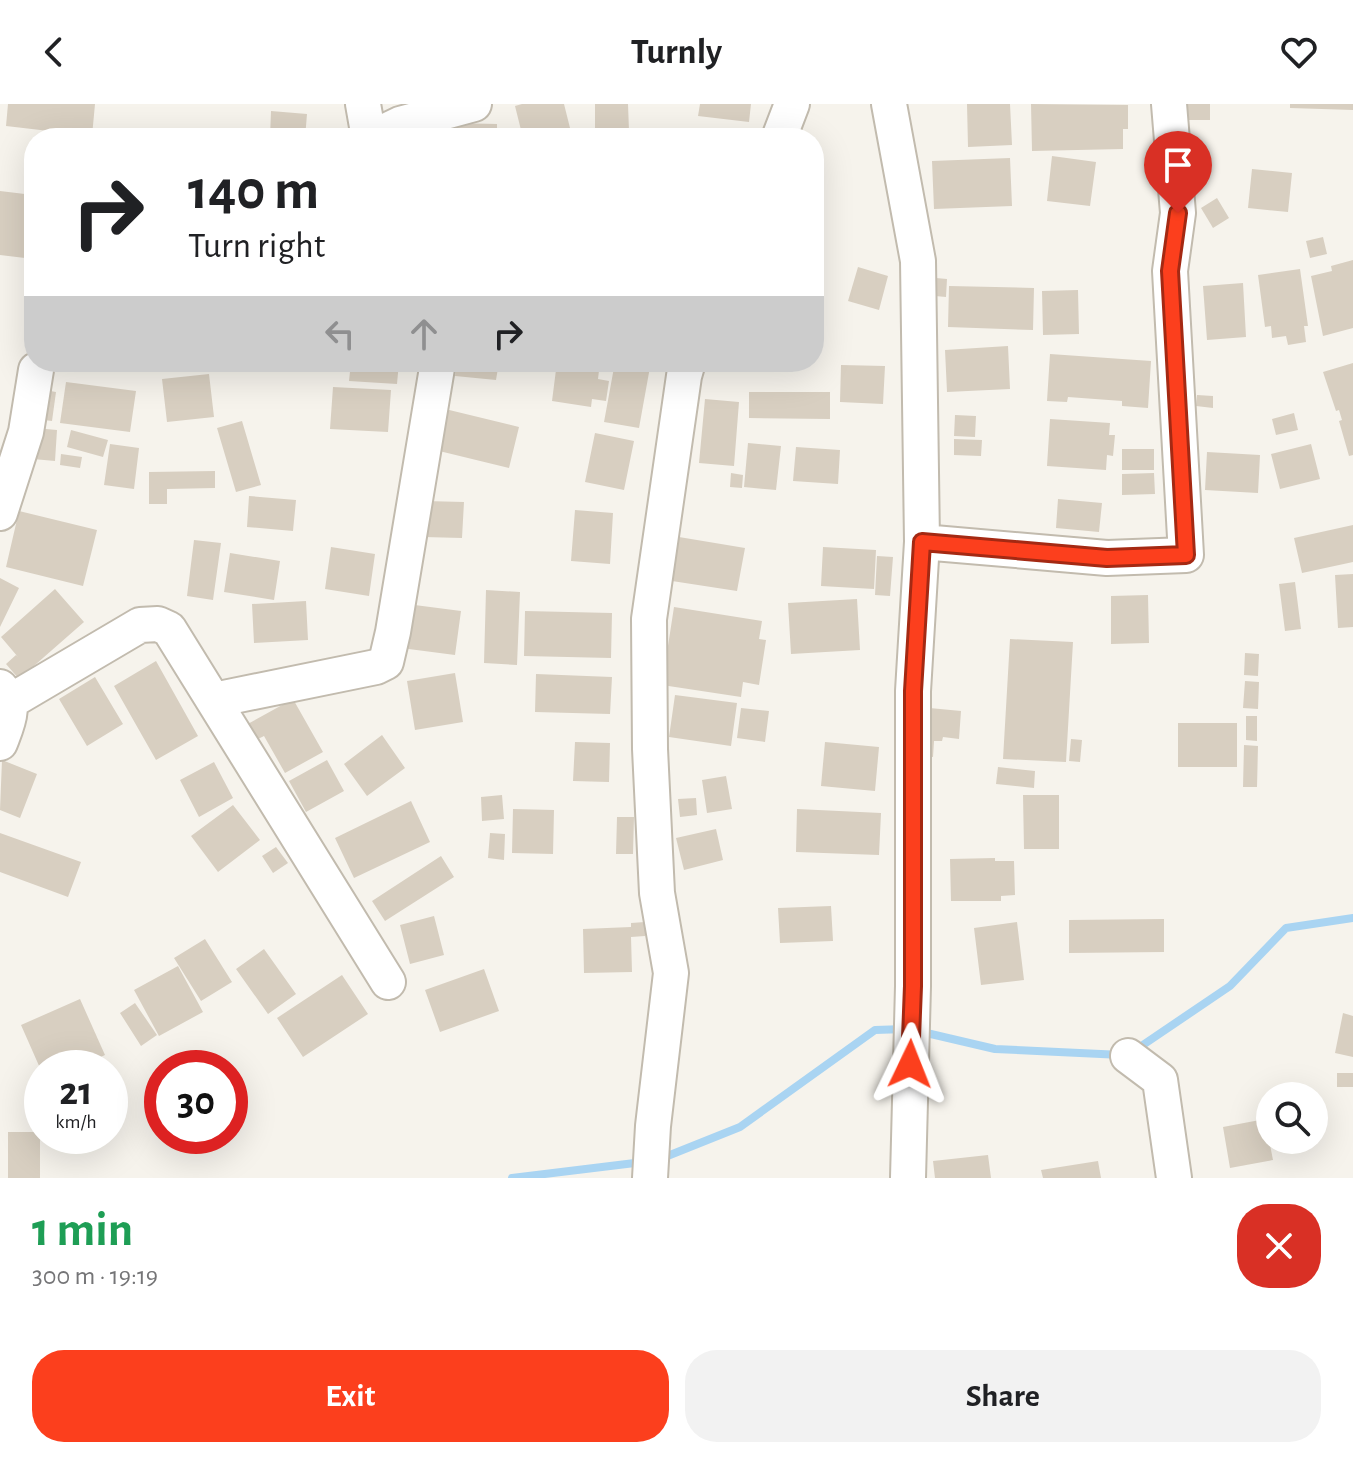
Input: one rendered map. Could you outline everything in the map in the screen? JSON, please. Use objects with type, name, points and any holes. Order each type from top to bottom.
[{"type":"street","points":[[363,104],[368,128]]},
{"type":"street","points":[[391,128],[474,104]]},
{"type":"street","points":[[783,128],[792,104]]},
{"type":"street","points":[[889,104],[918,261],[922,542],[913,691],[913,986],[908,1178]]},
{"type":"street","points":[[922,542],[1107,558],[1186,555],[1170,271],[1178,213],[1169,104]]},
{"type":"street","points":[[0,513],[26,432],[36,372]]},
{"type":"street","points":[[214,700],[376,667],[386,662],[436,372]]},
{"type":"street","points":[[650,1178],[671,973],[657,893],[650,749],[649,619],[685,372]]},
{"type":"street","points":[[0,743],[10,715],[5,694],[140,625],[158,624],[169,629],[388,982]]},
{"type":"street","points":[[1128,1056],[1160,1080],[1174,1178]]},
{"type":"building","points":[[8,104],[95,104],[93,128],[6,126]]},
{"type":"building","points":[[564,104],[570,128],[520,128],[515,106]]},
{"type":"building","points":[[595,104],[628,104],[629,128],[595,128]]},
{"type":"building","points":[[700,104],[751,104],[749,122],[698,116]]},
{"type":"building","points":[[967,104],[1010,104],[1012,145],[968,147]]},
{"type":"building","points":[[1031,104],[1128,105],[1128,129],[1123,129],[1123,149],[1032,151]]},
{"type":"building","points":[[1185,104],[1210,104],[1210,120],[1185,120]]},
{"type":"building","points":[[1290,104],[1353,104],[1353,110],[1290,108]]},
{"type":"building","points":[[271,111],[307,114],[306,128],[270,128]]},
{"type":"building","points":[[452,123],[497,124],[497,128],[452,128]]},
{"type":"building","points":[[1052,156],[1096,162],[1090,206],[1047,201]]},
{"type":"building","points":[[1010,158],[1012,206],[934,209],[932,161]]},
{"type":"building","points":[[1252,169],[1292,173],[1288,212],[1248,208]]},
{"type":"building","points":[[0,191],[24,194],[24,258],[0,255]]},
{"type":"building","points":[[1217,198],[1229,218],[1213,228],[1201,208]]},
{"type":"building","points":[[1323,237],[1327,254],[1310,258],[1306,241]]},
{"type":"building","points":[[1353,260],[1353,328],[1323,336],[1311,276],[1332,271],[1331,266]]},
{"type":"building","points":[[858,267],[888,276],[879,310],[848,301]]},
{"type":"building","points":[[1300,269],[1308,326],[1304,326],[1306,342],[1288,345],[1286,336],[1272,338],[1271,326],[1265,327],[1258,275]]},
{"type":"building","points":[[936,278],[947,279],[946,297],[935,296]]},
{"type":"building","points":[[1243,283],[1246,337],[1207,340],[1203,286]]},
{"type":"building","points":[[949,286],[1034,288],[1033,330],[948,327]]},
{"type":"building","points":[[1078,290],[1079,334],[1043,335],[1042,291]]},
{"type":"building","points":[[1008,346],[1010,389],[947,392],[945,350]]},
{"type":"building","points":[[1050,354],[1151,361],[1148,408],[1122,406],[1122,401],[1068,397],[1067,402],[1047,401]]},
{"type":"building","points":[[1353,363],[1353,455],[1349,456],[1339,410],[1336,411],[1323,372]]},
{"type":"building","points":[[841,365],[885,366],[883,404],[840,402]]},
{"type":"building","points":[[350,372],[398,372],[397,384],[349,381]]},
{"type":"building","points":[[456,372],[497,372],[496,380],[455,376]]},
{"type":"building","points":[[556,372],[599,372],[598,379],[609,381],[606,401],[592,399],[591,407],[552,401]]},
{"type":"building","points":[[613,372],[649,372],[639,428],[604,422]]},
{"type":"building","points":[[209,374],[214,417],[167,422],[162,379]]},
{"type":"building","points":[[66,382],[136,391],[130,432],[60,423]]},
{"type":"building","points":[[333,387],[391,390],[388,432],[330,429]]},
{"type":"building","points":[[39,389],[56,392],[52,421],[35,419]]},
{"type":"building","points":[[749,392],[830,392],[830,419],[749,418]]},
{"type":"building","points":[[1197,395],[1213,396],[1213,408],[1196,406]]},
{"type":"building","points":[[705,399],[739,402],[734,466],[699,463]]},
{"type":"building","points":[[441,408],[519,427],[509,468],[431,449]]},
{"type":"building","points":[[1294,413],[1298,430],[1276,435],[1272,419]]},
{"type":"building","points":[[955,415],[976,416],[975,437],[954,436]]},
{"type":"building","points":[[1050,419],[1110,423],[1109,435],[1115,435],[1113,456],[1107,455],[1106,470],[1047,466]]},
{"type":"building","points":[[242,421],[261,485],[236,492],[217,428]]},
{"type":"building","points":[[35,428],[57,430],[55,461],[33,459]]},
{"type":"building","points":[[71,430],[108,440],[103,457],[67,447]]},
{"type":"building","points":[[595,433],[634,441],[624,490],[585,482]]},
{"type":"building","points":[[954,439],[982,440],[981,456],[954,455]]},
{"type":"building","points":[[748,443],[781,446],[776,490],[744,487]]},
{"type":"building","points":[[110,444],[139,448],[134,489],[104,485]]},
{"type":"building","points":[[1311,444],[1320,479],[1280,489],[1271,454]]},
{"type":"building","points":[[796,447],[840,450],[838,484],[793,481]]},
{"type":"building","points":[[1122,449],[1154,449],[1154,470],[1122,470]]},
{"type":"building","points":[[1207,452],[1260,455],[1258,493],[1205,490]]},
{"type":"building","points":[[61,454],[82,457],[80,468],[60,465]]},
{"type":"building","points":[[215,471],[215,488],[167,489],[167,504],[149,504],[149,472]]},
{"type":"building","points":[[731,473],[743,475],[742,488],[730,487]]},
{"type":"building","points":[[1154,473],[1155,494],[1122,495],[1122,474]]},
{"type":"building","points":[[249,496],[296,500],[293,531],[247,527]]},
{"type":"building","points":[[1058,499],[1102,503],[1099,532],[1056,528]]},
{"type":"building","points":[[425,501],[464,502],[462,538],[424,537]]},
{"type":"building","points":[[575,510],[613,513],[610,564],[571,561]]},
{"type":"building","points":[[19,511],[97,530],[83,586],[6,567]]},
{"type":"building","points":[[1353,525],[1353,562],[1302,573],[1294,538]]},
{"type":"building","points":[[679,537],[745,548],[737,591],[672,581]]},
{"type":"building","points":[[194,540],[221,543],[213,600],[187,596]]},
{"type":"building","points":[[331,547],[375,554],[369,596],[325,589]]},
{"type":"building","points":[[823,547],[876,550],[874,589],[821,586]]},
{"type":"building","points":[[230,553],[280,561],[274,600],[224,592]]},
{"type":"building","points":[[877,556],[893,557],[890,596],[875,595]]},
{"type":"building","points":[[1353,574],[1353,627],[1338,628],[1335,575]]},
{"type":"building","points":[[0,578],[19,588],[0,627]]},
{"type":"building","points":[[1295,582],[1301,629],[1285,631],[1279,584]]},
{"type":"building","points":[[55,589],[84,622],[19,679],[6,664],[16,655],[18,657],[1,637]]},
{"type":"building","points":[[486,590],[520,592],[517,665],[484,663]]},
{"type":"building","points":[[1148,595],[1149,643],[1111,644],[1111,596]]},
{"type":"building","points":[[857,599],[860,650],[791,654],[788,603]]},
{"type":"building","points":[[306,601],[308,640],[254,643],[252,604]]},
{"type":"building","points":[[407,604],[461,611],[455,655],[401,648]]},
{"type":"building","points":[[674,607],[762,621],[759,639],[766,640],[759,685],[743,682],[741,697],[662,685]]},
{"type":"building","points":[[525,611],[612,613],[611,658],[524,656]]},
{"type":"building","points":[[1010,639],[1073,642],[1066,762],[1003,759]]},
{"type":"building","points":[[1245,653],[1259,654],[1258,676],[1244,675]]},
{"type":"building","points":[[156,661],[198,736],[156,760],[114,686]]},
{"type":"building","points":[[455,673],[463,722],[415,730],[407,681]]},
{"type":"building","points":[[536,674],[612,677],[610,714],[535,712]]},
{"type":"building","points":[[95,677],[123,724],[87,746],[59,699]]},
{"type":"building","points":[[1245,681],[1259,682],[1258,709],[1243,708]]},
{"type":"building","points":[[675,695],[737,703],[731,746],[669,737]]},
{"type":"building","points":[[293,699],[323,752],[285,773],[264,736],[252,742],[244,726]]},
{"type":"building","points":[[919,707],[961,711],[959,739],[943,737],[942,741],[934,741],[933,757],[915,755]]},
{"type":"building","points":[[741,708],[769,711],[765,742],[737,738]]},
{"type":"building","points":[[1246,716],[1257,716],[1257,741],[1246,740]]},
{"type":"building","points":[[1178,723],[1237,723],[1237,767],[1178,767]]},
{"type":"building","points":[[382,735],[405,768],[367,796],[344,764]]},
{"type":"building","points":[[1071,739],[1082,740],[1080,762],[1069,761]]},
{"type":"building","points":[[575,742],[610,743],[609,782],[573,781]]},
{"type":"building","points":[[825,742],[879,747],[875,791],[821,786]]},
{"type":"building","points":[[1244,745],[1258,746],[1257,787],[1243,787]]},
{"type":"building","points":[[2,760],[37,774],[20,818],[0,810]]},
{"type":"building","points":[[327,760],[344,791],[306,812],[289,781]]},
{"type":"building","points":[[214,762],[233,798],[199,817],[180,780]]},
{"type":"building","points":[[998,767],[1035,771],[1034,788],[996,784]]},
{"type":"building","points":[[726,776],[732,809],[707,813],[702,780]]},
{"type":"building","points":[[502,795],[504,819],[482,821],[481,797]]},
{"type":"building","points":[[1023,795],[1059,795],[1059,849],[1024,849]]},
{"type":"building","points":[[696,798],[697,815],[680,817],[678,799]]},
{"type":"building","points":[[411,801],[430,842],[354,878],[335,838]]},
{"type":"building","points":[[233,805],[260,840],[218,872],[191,836]]},
{"type":"building","points":[[513,809],[554,810],[553,854],[512,853]]},
{"type":"building","points":[[797,809],[881,813],[879,855],[796,852]]},
{"type":"building","points":[[617,817],[634,817],[633,854],[616,854]]},
{"type":"building","points":[[716,829],[723,860],[684,870],[676,838]]},
{"type":"building","points":[[0,833],[81,862],[68,897],[0,872]]},
{"type":"building","points":[[490,833],[505,834],[504,860],[488,858]]},
{"type":"building","points":[[276,847],[288,863],[273,873],[262,856]]},
{"type":"building","points":[[441,856],[454,877],[385,921],[372,901]]},
{"type":"building","points":[[995,858],[995,861],[1014,861],[1015,895],[1001,896],[1001,901],[951,901],[950,859]]},
{"type":"building","points":[[831,906],[833,941],[780,943],[778,908]]},
{"type":"building","points":[[434,916],[444,955],[410,964],[400,925]]},
{"type":"building","points":[[1164,919],[1164,952],[1069,953],[1069,920]]},
{"type":"building","points":[[645,922],[645,936],[631,937],[632,972],[584,973],[583,929],[631,927],[631,923]]},
{"type":"building","points":[[1017,922],[1024,980],[981,985],[974,928]]},
{"type":"building","points":[[205,939],[232,982],[201,1001],[174,958]]},
{"type":"building","points":[[264,949],[296,994],[268,1014],[236,969]]},
{"type":"building","points":[[178,966],[203,1012],[159,1036],[134,990]]},
{"type":"building","points":[[484,969],[499,1011],[440,1032],[425,990]]},
{"type":"building","points":[[342,975],[368,1014],[303,1057],[277,1018]]},
{"type":"building","points":[[80,999],[103,1050],[32,1050],[21,1025]]},
{"type":"building","points":[[135,1003],[157,1035],[141,1046],[120,1013]]},
{"type":"building","points":[[1343,1013],[1353,1016],[1353,1057],[1335,1053]]},
{"type":"building","points":[[1337,1073],[1353,1073],[1353,1087],[1337,1087]]},
{"type":"building","points":[[1256,1121],[1256,1154],[1272,1154],[1273,1160],[1230,1168],[1223,1127]]},
{"type":"building","points":[[8,1132],[24,1132],[24,1154],[40,1154],[40,1178],[8,1178]]},
{"type":"building","points":[[988,1155],[991,1178],[935,1178],[933,1161]]},
{"type":"building","points":[[1098,1161],[1101,1178],[1043,1178],[1041,1170]]},
{"type":"waterway","points":[[1134,1051],[1230,986],[1286,928],[1353,918]]},
{"type":"waterway","points":[[660,1159],[740,1127],[875,1030],[905,1029]]},
{"type":"waterway","points":[[918,1031],[995,1049],[1122,1055]]},
{"type":"waterway","points":[[512,1178],[643,1162]]},
{"type":"route","points":[[910,1064],[913,691],[922,542],[1107,558],[1186,555],[1170,271],[1178,213]]}]
